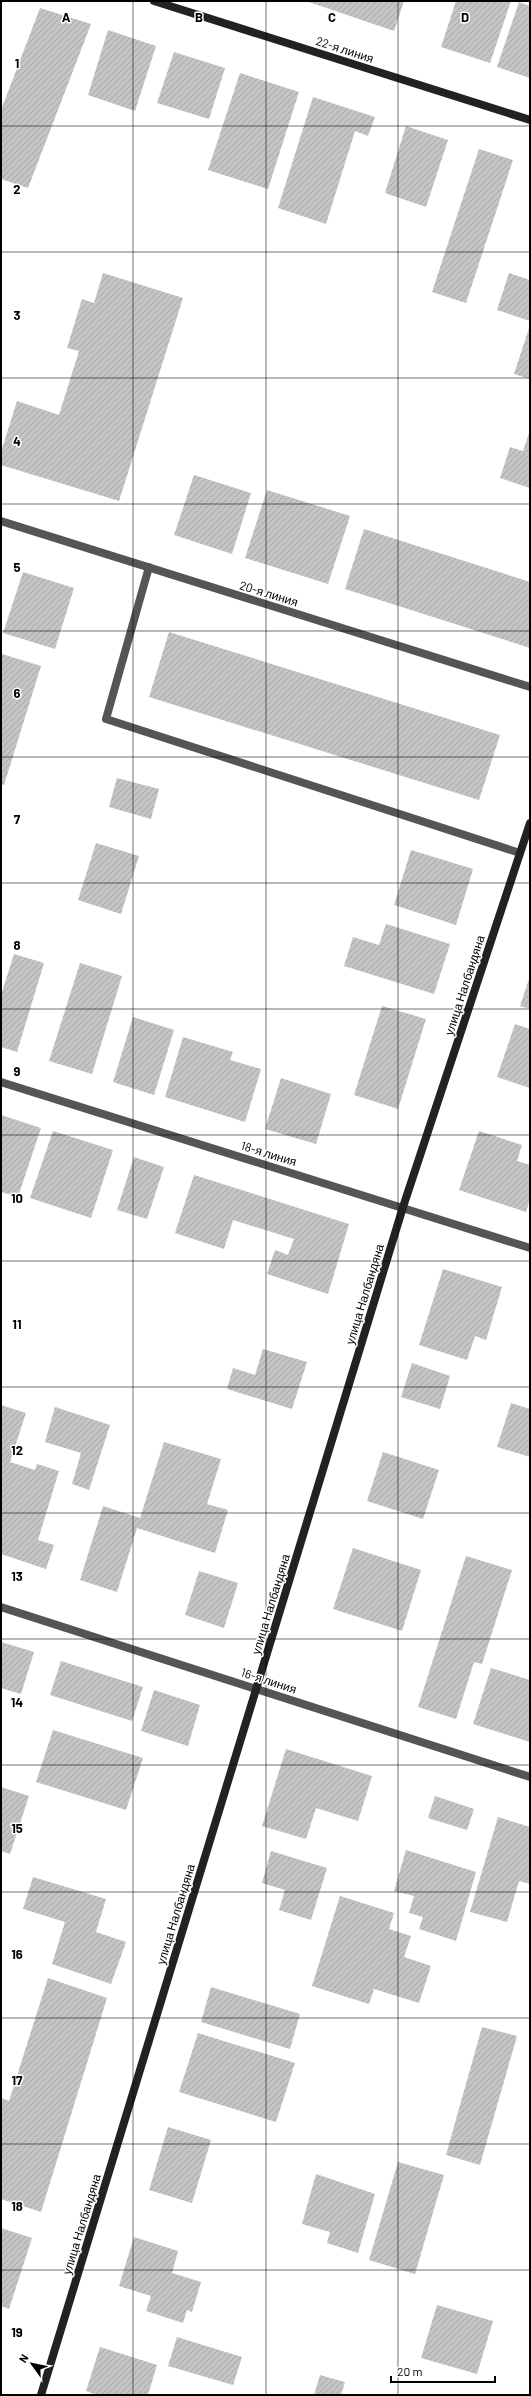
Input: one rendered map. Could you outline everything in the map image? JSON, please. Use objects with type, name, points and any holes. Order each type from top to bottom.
[{"type":"street","name":"22-я линия","points":[[154,1],[530,120]]},
{"type":"street","name":"20-я линия","points":[[1,521],[530,687]]},
{"type":"street","points":[[149,567],[106,719],[520,854]]},
{"type":"street","name":"улица Налбандяна","points":[[41,2395],[403,1207],[530,823]]},
{"type":"street","name":"18-я линия","points":[[1,1082],[530,1248]]},
{"type":"street","name":"16-я линия","points":[[1,1608],[256,1688],[530,1777]]},
{"type":"building","points":[[306,1],[404,1],[394,31]]},
{"type":"building","points":[[456,1],[511,1],[490,63],[441,47]]},
{"type":"building","points":[[519,2],[530,6],[530,78],[497,67]]},
{"type":"building","points":[[40,8],[91,24],[28,188],[1,179],[1,110]]},
{"type":"building","points":[[108,30],[156,46],[135,111],[88,95]]},
{"type":"building","points":[[174,52],[225,68],[209,119],[157,103]]},
{"type":"building","points":[[240,73],[299,92],[268,189],[208,170]]},
{"type":"building","points":[[313,97],[375,117],[368,136],[355,131],[326,224],[278,208]]},
{"type":"building","points":[[406,126],[448,140],[426,207],[385,193]]},
{"type":"building","points":[[479,149],[513,160],[466,303],[432,292]]},
{"type":"building","points":[[103,273],[183,298],[119,501],[1,465],[1,452],[17,401],[59,415],[79,351],[67,348],[82,299],[94,303]]},
{"type":"building","points":[[509,273],[530,280],[530,321],[497,310]]},
{"type":"building","points":[[530,325],[530,379],[514,374]]},
{"type":"building","points":[[530,430],[530,488],[500,478],[510,447],[523,451]]},
{"type":"building","points":[[194,475],[251,493],[232,554],[174,535]]},
{"type":"building","points":[[267,490],[350,516],[328,584],[245,558]]},
{"type":"building","points":[[364,529],[530,582],[530,648],[345,589]]},
{"type":"building","points":[[23,572],[74,588],[55,649],[3,633]]},
{"type":"building","points":[[169,632],[500,735],[479,800],[149,697]]},
{"type":"building","points":[[2,654],[41,666],[4,785],[1,784]]},
{"type":"building","points":[[117,778],[159,789],[151,819],[109,807]]},
{"type":"building","points":[[96,843],[139,856],[121,914],[78,900]]},
{"type":"building","points":[[411,850],[473,869],[456,925],[394,905]]},
{"type":"building","points":[[386,924],[450,944],[434,994],[344,966],[353,937],[379,945]]},
{"type":"building","points":[[14,954],[44,963],[17,1052],[1,1047],[1,995]]},
{"type":"building","points":[[80,963],[122,976],[92,1074],[49,1061]]},
{"type":"building","points":[[530,976],[530,1009],[520,1006]]},
{"type":"building","points":[[382,1006],[426,1019],[398,1109],[354,1095]]},
{"type":"building","points":[[133,1017],[174,1030],[154,1095],[113,1082]]},
{"type":"building","points":[[515,1024],[530,1029],[530,1088],[497,1077]]},
{"type":"building","points":[[183,1037],[233,1052],[230,1060],[261,1069],[245,1122],[165,1097]]},
{"type":"building","points":[[281,1078],[331,1094],[316,1144],[265,1129]]},
{"type":"building","points":[[1,1115],[41,1128],[18,1197],[1,1192]]},
{"type":"building","points":[[53,1131],[113,1150],[91,1218],[30,1198]]},
{"type":"building","points":[[479,1131],[522,1145],[517,1161],[530,1165],[530,1199],[526,1212],[459,1190]]},
{"type":"building","points":[[134,1157],[164,1167],[147,1219],[117,1210]]},
{"type":"building","points":[[194,1175],[349,1224],[328,1294],[267,1274],[275,1250],[288,1255],[294,1239],[233,1220],[224,1249],[175,1233]]},
{"type":"building","points":[[443,1269],[502,1287],[486,1340],[475,1336],[467,1360],[419,1345]]},
{"type":"building","points":[[263,1349],[307,1362],[292,1409],[227,1389],[233,1368],[255,1375]]},
{"type":"building","points":[[412,1363],[450,1376],[440,1409],[401,1397]]},
{"type":"building","points":[[511,1403],[530,1409],[530,1457],[497,1447]]},
{"type":"building","points":[[1,1405],[26,1413],[10,1462],[35,1470],[37,1464],[59,1471],[38,1540],[54,1545],[46,1569],[1,1554]]},
{"type":"building","points":[[55,1407],[110,1425],[89,1490],[72,1484],[81,1453],[45,1442]]},
{"type":"building","points":[[164,1442],[221,1459],[207,1504],[228,1510],[215,1553],[137,1528],[117,1592],[80,1580],[103,1506],[140,1518]]},
{"type":"building","points":[[383,1452],[439,1470],[423,1519],[367,1501]]},
{"type":"building","points":[[353,1548],[421,1570],[402,1631],[333,1609]]},
{"type":"building","points":[[466,1556],[512,1570],[482,1664],[474,1662],[456,1719],[418,1707]]},
{"type":"building","points":[[199,1571],[238,1583],[224,1628],[185,1615]]},
{"type":"building","points":[[1,1642],[34,1652],[21,1694],[1,1688]]},
{"type":"building","points":[[61,1661],[143,1687],[132,1721],[50,1695]]},
{"type":"building","points":[[491,1668],[530,1680],[530,1742],[473,1724]]},
{"type":"building","points":[[154,1690],[200,1705],[188,1746],[141,1731]]},
{"type":"building","points":[[53,1730],[143,1758],[126,1810],[36,1782]]},
{"type":"building","points":[[286,1749],[372,1776],[358,1821],[316,1808],[306,1839],[262,1826]]},
{"type":"building","points":[[1,1787],[29,1796],[10,1854],[1,1851]]},
{"type":"building","points":[[435,1796],[474,1809],[467,1830],[428,1818]]},
{"type":"building","points":[[498,1817],[530,1827],[530,1884],[519,1881],[507,1922],[470,1912]]},
{"type":"building","points":[[406,1850],[476,1872],[456,1941],[419,1929],[423,1917],[409,1913],[414,1896],[394,1891]]},
{"type":"building","points":[[271,1851],[327,1868],[311,1920],[279,1910],[285,1890],[262,1883]]},
{"type":"building","points":[[33,1877],[106,1899],[96,1932],[126,1942],[111,1984],[52,1964],[65,1922],[23,1909]]},
{"type":"building","points":[[340,1896],[394,1913],[389,1929],[411,1936],[404,1957],[431,1966],[419,2003],[374,1989],[369,2004],[312,1986]]},
{"type":"building","points":[[48,1978],[107,1998],[41,2212],[1,2199],[1,2098],[9,2101]]},
{"type":"building","points":[[211,1987],[300,2014],[290,2049],[201,2022]]},
{"type":"building","points":[[482,2027],[517,2036],[480,2165],[446,2155]]},
{"type":"building","points":[[198,2033],[295,2063],[276,2122],[179,2092]]},
{"type":"building","points":[[168,2127],[211,2140],[192,2203],[149,2190]]},
{"type":"building","points":[[398,2162],[444,2175],[415,2274],[369,2260]]},
{"type":"building","points":[[316,2174],[375,2194],[358,2253],[327,2243],[330,2232],[302,2224]]},
{"type":"building","points":[[1,2228],[32,2238],[9,2309],[1,2306]]},
{"type":"building","points":[[134,2237],[178,2251],[172,2273],[201,2282],[192,2312],[187,2310],[183,2323],[146,2311],[151,2296],[119,2286]]},
{"type":"building","points":[[437,2305],[493,2321],[477,2374],[421,2358]]},
{"type":"building","points":[[177,2337],[242,2357],[233,2385],[168,2366]]},
{"type":"building","points":[[100,2347],[157,2365],[148,2395],[97,2395],[86,2391]]},
{"type":"building","points":[[320,2375],[345,2382],[341,2395],[314,2395]]}]
